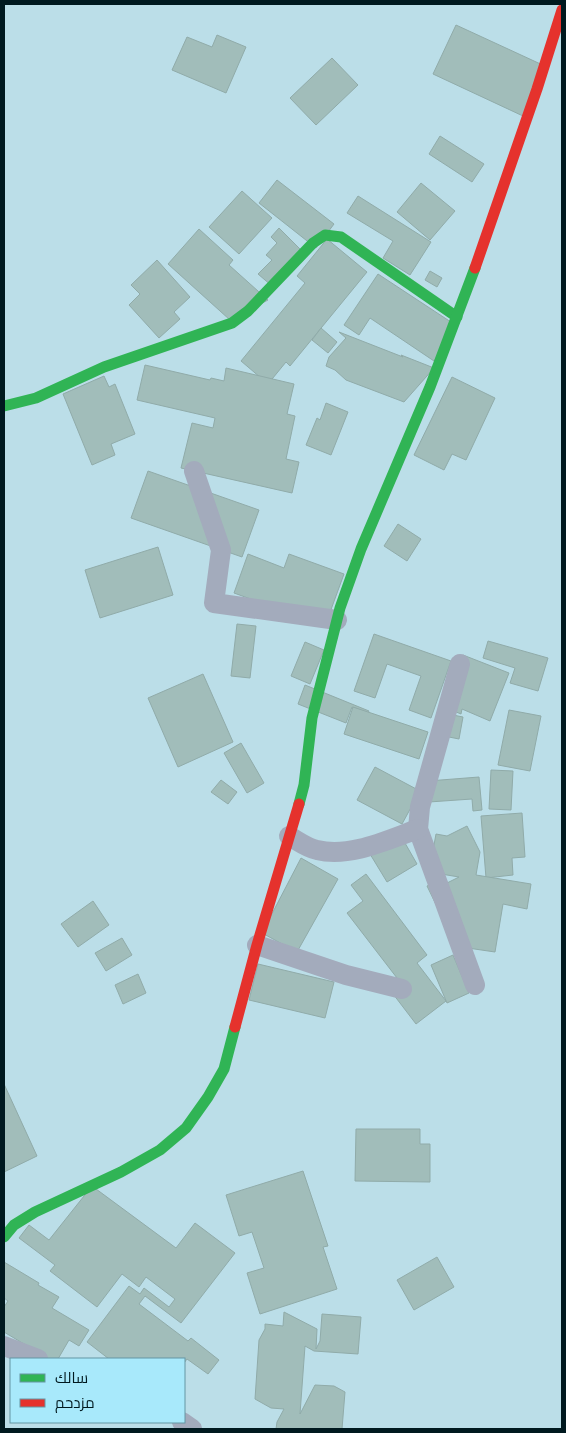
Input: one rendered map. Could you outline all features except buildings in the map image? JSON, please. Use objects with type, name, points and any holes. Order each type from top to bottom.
[{"type":"street","points":[[4,1237],[14,1225],[35,1212],[121,1172],[160,1150],[186,1128],[208,1097],[224,1069],[257,945],[304,785],[312,718],[337,620],[361,549],[458,317],[537,89],[562,10]]},
{"type":"street","points":[[4,406],[36,398],[104,367],[232,323],[248,311],[313,243],[325,235],[342,238],[458,317]]},
{"type":"street","points":[[194,471],[221,550],[214,603],[337,620]]},
{"type":"street","points":[[460,664],[420,807],[418,829],[475,985]]},
{"type":"street","points":[[289,836],[315,850],[332,853],[364,847],[418,829]]},
{"type":"street","points":[[257,945],[346,975],[402,989]]},
{"type":"street","points":[[4,1346],[35,1358]]},
{"type":"traffic: fast","points":[[4,406],[36,398],[104,367],[232,323],[248,311],[313,243],[325,235],[341,237],[457,317]]},
{"type":"traffic: fast","points":[[299,804],[304,785],[312,718],[340,608],[361,549],[430,387],[475,268]]},
{"type":"traffic: fast","points":[[4,1237],[14,1225],[35,1212],[121,1172],[160,1150],[186,1128],[208,1097],[224,1069],[235,1027]]},
{"type":"traffic: jam","points":[[475,268],[537,89],[562,10]]},
{"type":"traffic: jam","points":[[235,1027],[299,804]]}]
